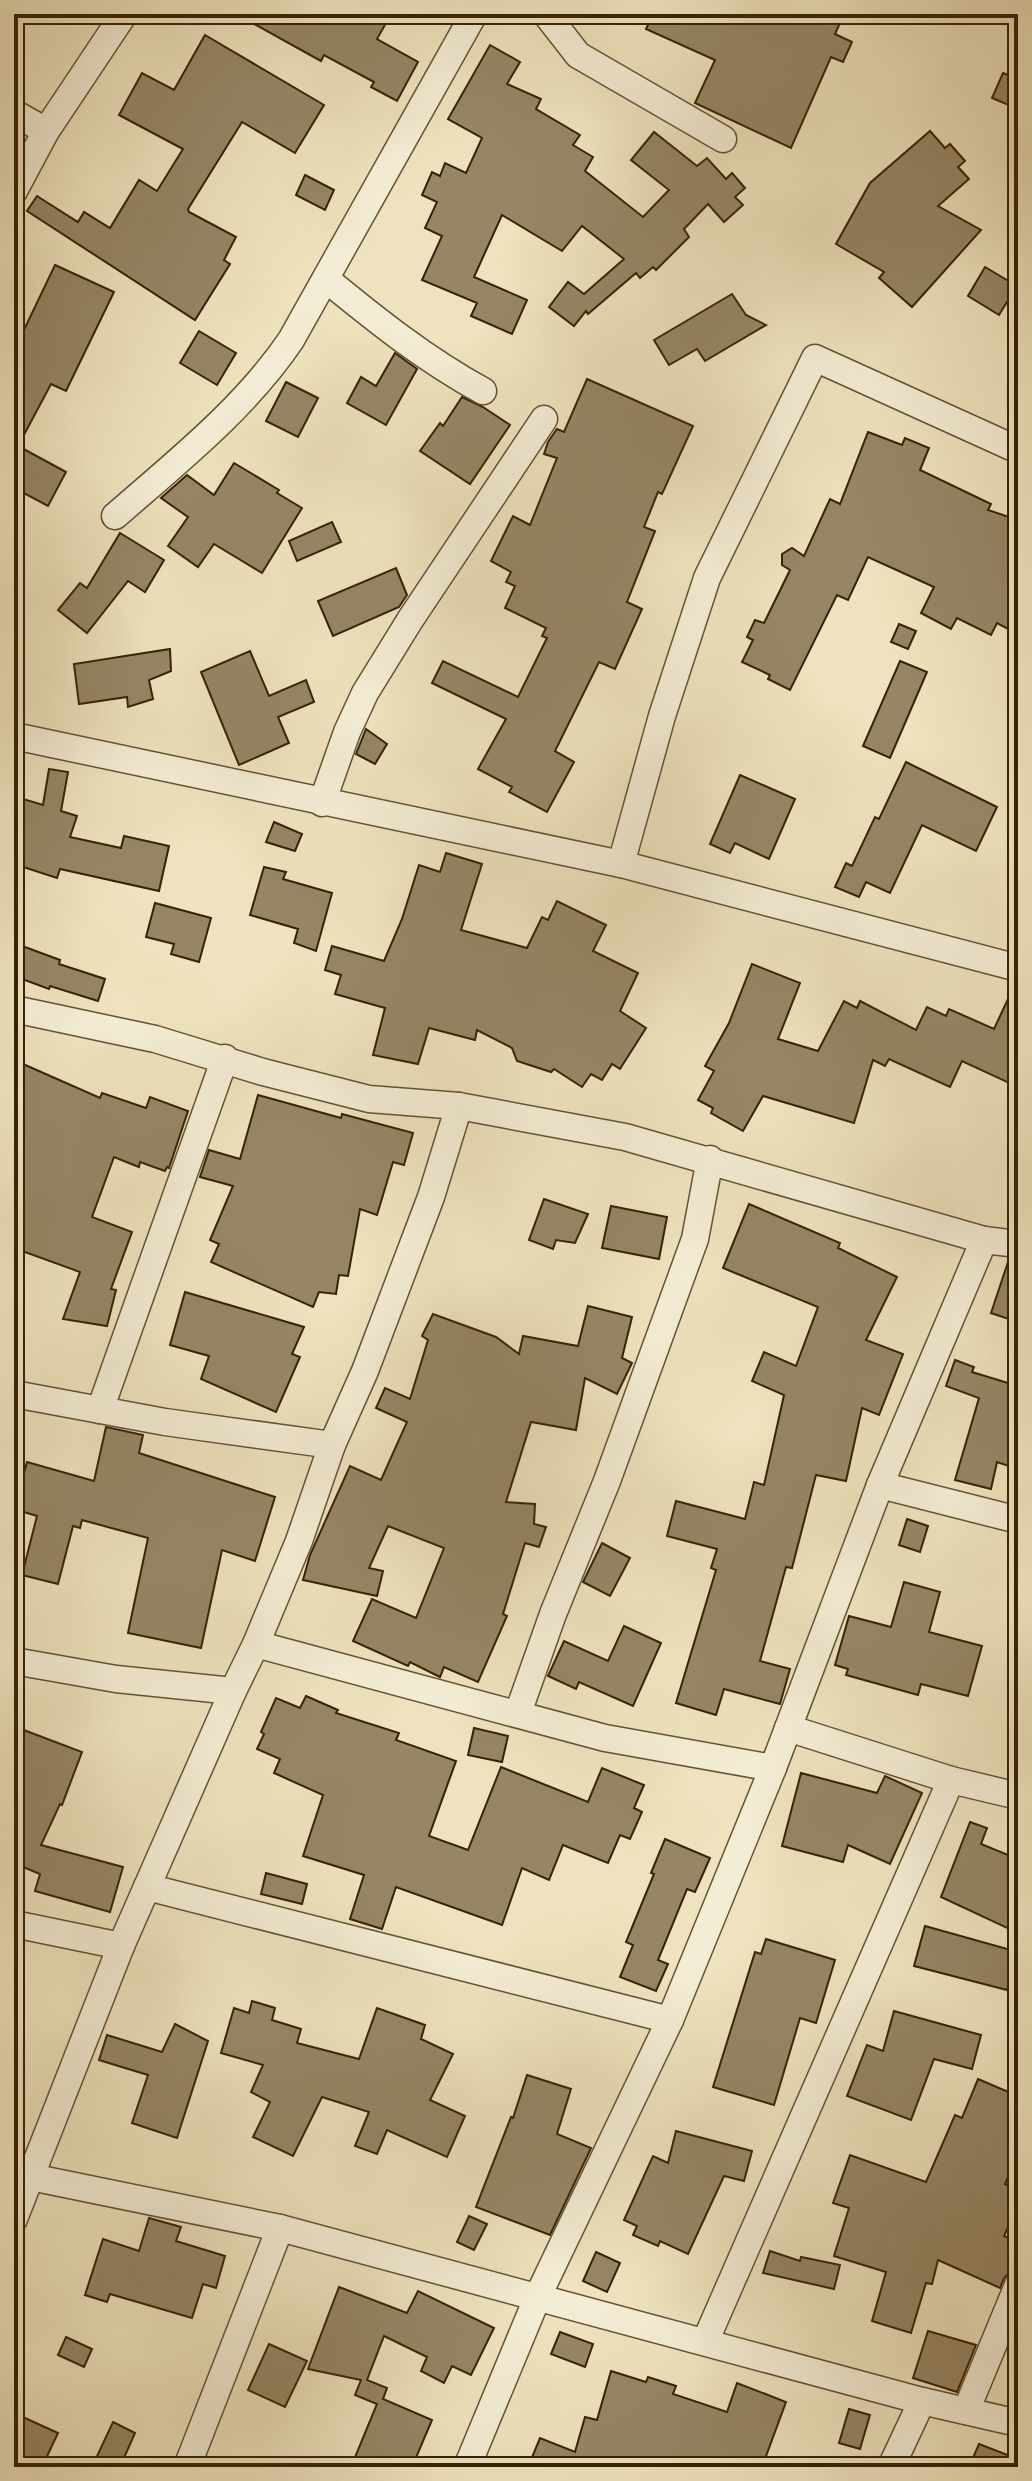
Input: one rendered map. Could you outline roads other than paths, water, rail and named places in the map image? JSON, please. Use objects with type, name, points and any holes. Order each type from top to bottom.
[{"type":"street","points":[[14,191],[46,131],[124,14]]},
{"type":"street","points":[[115,516],[183,456],[271,370],[326,279],[474,14]]},
{"type":"street","points":[[546,14],[566,43],[593,66],[723,139]]},
{"type":"street","points":[[14,113],[46,131]]},
{"type":"street","points":[[326,279],[391,333],[443,369],[483,391]]},
{"type":"street","points":[[621,864],[662,716],[707,578],[815,358],[1015,441]]},
{"type":"street","points":[[322,803],[347,732],[365,693],[544,419]]},
{"type":"street","points":[[14,736],[621,864],[1018,968]]},
{"type":"street","points":[[14,1009],[155,1039],[263,1072],[369,1099],[459,1106],[625,1137],[984,1240],[1018,1244]]},
{"type":"street","points":[[100,1410],[225,1058]]},
{"type":"street","points":[[14,2219],[23,2176],[299,1541],[332,1445],[365,1371],[416,1237],[459,1106]]},
{"type":"street","points":[[518,1713],[695,1239],[710,1159]]},
{"type":"street","points":[[467,2467],[538,2296],[670,2020],[773,1768],[880,1485],[984,1240]]},
{"type":"street","points":[[14,1394],[165,1422],[332,1445]]},
{"type":"street","points":[[880,1485],[1018,1520]]},
{"type":"street","points":[[256,1644],[605,1738],[773,1768]]},
{"type":"street","points":[[14,1661],[116,1679],[233,1691]]},
{"type":"street","points":[[788,1728],[951,1780],[1018,1796]]},
{"type":"street","points":[[705,2342],[951,1780]]},
{"type":"street","points":[[147,1887],[670,2020]]},
{"type":"street","points":[[14,1924],[121,1946]]},
{"type":"street","points":[[23,2176],[280,2228],[922,2401],[1018,2423]]},
{"type":"street","points":[[187,2467],[280,2228]]},
{"type":"street","points":[[966,2411],[1018,2285]]},
{"type":"street","points":[[891,2467],[922,2401]]}]
